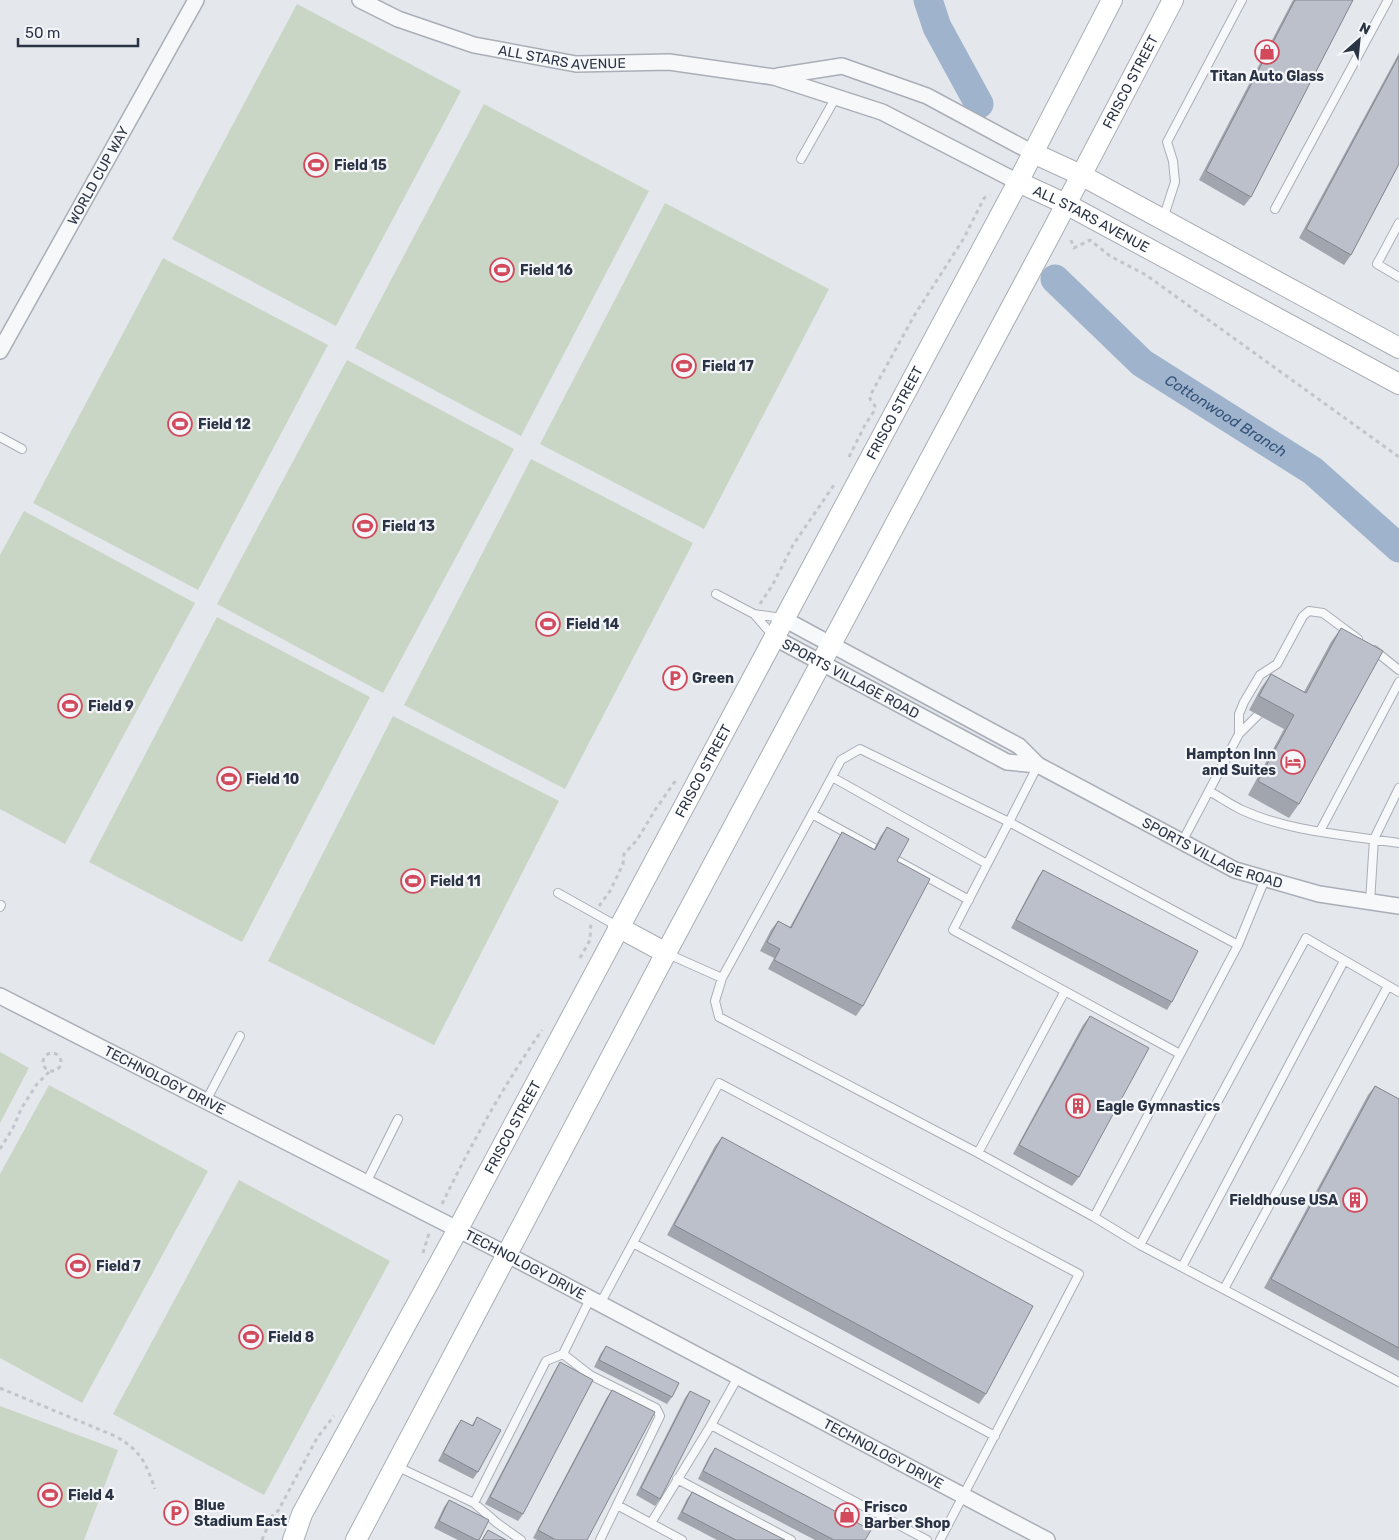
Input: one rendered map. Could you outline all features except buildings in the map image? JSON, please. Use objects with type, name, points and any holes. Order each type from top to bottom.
[{"type":"street","name":"WORLD CUP WAY","points":[[0,352],[196,0]]},
{"type":"street","name":"ALL STARS AVENUE","points":[[360,0],[398,19],[474,45],[576,64],[669,62],[774,77],[882,112],[1018,182],[1066,204],[1399,384]]},
{"type":"street","name":"FRISCO STREET","points":[[293,1540],[302,1514],[458,1230],[618,927],[775,638],[1018,182],[1112,0]]},
{"type":"street","name":"FRISCO STREET","points":[[356,1540],[1173,0]]},
{"type":"street","name":"ALL STARS AVENUE","points":[[774,77],[842,66],[927,96],[1081,175],[1392,344]]},
{"type":"street","points":[[1367,366],[1392,344]]},
{"type":"street","name":"SPORTS VILLAGE ROAD","points":[[784,619],[1019,746],[1038,765],[1235,870],[1319,894],[1399,906]]},
{"type":"street","name":"SPORTS VILLAGE ROAD","points":[[775,638],[1007,762],[1038,765]]},
{"type":"street","points":[[618,927],[666,953]]},
{"type":"street","name":"TECHNOLOGY DRIVE","points":[[0,996],[508,1255],[1047,1540]]},
{"type":"lane","points":[[1163,220],[1175,182],[1173,161],[1167,142],[1242,0]]},
{"type":"lane","points":[[1275,209],[1388,0]]},
{"type":"lane","points":[[801,159],[836,97]]},
{"type":"lane","points":[[1399,223],[1377,264],[1399,277]]},
{"type":"lane","points":[[0,437],[22,449]]},
{"type":"lane","points":[[716,594],[754,614],[784,619]]},
{"type":"lane","points":[[1239,734],[1239,714],[1244,702],[1260,675],[1269,674],[1277,664],[1303,616],[1310,611],[1316,610],[1323,613],[1399,670]]},
{"type":"lane","points":[[754,614],[775,638]]},
{"type":"lane","points":[[1320,831],[1399,682]]},
{"type":"lane","points":[[1182,842],[1239,734],[1258,715]]},
{"type":"lane","points":[[1238,945],[1009,822],[860,750],[841,760],[722,978],[716,1001],[719,1017],[978,1153],[1094,1217],[1140,1245],[1399,1382]]},
{"type":"lane","points":[[1038,765],[953,930],[1180,1054]]},
{"type":"lane","points":[[832,777],[987,864]]},
{"type":"lane","points":[[1370,902],[1374,839],[1399,788]]},
{"type":"lane","points":[[1209,790],[1242,810],[1267,819],[1300,828],[1399,843]]},
{"type":"lane","points":[[812,814],[874,848]]},
{"type":"lane","points":[[896,860],[969,900]]},
{"type":"lane","points":[[1094,1217],[1238,945],[1265,879]]},
{"type":"lane","points":[[558,893],[618,927]]},
{"type":"lane","points":[[1140,1245],[1306,938],[1399,992]]},
{"type":"lane","points":[[666,953],[722,978]]},
{"type":"lane","points":[[1182,1267],[1344,961]]},
{"type":"lane","points":[[1224,1289],[1388,986]]},
{"type":"lane","points":[[978,1153],[1065,991]]},
{"type":"lane","points":[[206,1101],[240,1036]]},
{"type":"lane","points":[[474,1503],[546,1361],[563,1354],[633,1243],[719,1083],[1079,1274],[940,1540]]},
{"type":"lane","points":[[366,1183],[398,1120]]},
{"type":"lane","points":[[633,1243],[995,1436]]},
{"type":"lane","points":[[563,1354],[590,1375],[656,1408],[660,1416],[600,1540]]},
{"type":"lane","points":[[650,1523],[738,1377]]},
{"type":"lane","points":[[710,1425],[928,1540]]},
{"type":"lane","points":[[396,1466],[474,1503],[497,1524],[521,1540]]},
{"type":"lane","points":[[678,1479],[791,1540]]},
{"type":"lane","points":[[617,1505],[682,1540]]},
{"type":"path","points":[[846,464],[874,411],[875,406],[870,399],[871,394],[914,316],[964,238],[984,198],[992,194]]},
{"type":"path","points":[[1071,240],[1074,248],[1090,240],[1110,256],[1146,275],[1399,457]]},
{"type":"path","points":[[754,614],[773,584],[793,545],[838,479]]},
{"type":"path","points":[[577,965],[590,940],[590,927],[594,914],[610,891],[623,864],[624,854],[637,840],[679,776]]},
{"type":"path","points":[[419,1262],[427,1237],[463,1161],[518,1066],[547,1024]]},
{"type":"path","points":[[0,1149],[13,1128],[21,1109],[37,1084],[50,1071],[58,1070],[61,1066],[62,1061],[56,1053],[48,1054],[43,1060],[43,1066],[50,1071]]},
{"type":"path","points":[[0,1388],[128,1443],[137,1451],[147,1468],[155,1489]]},
{"type":"path","points":[[262,1540],[273,1514],[278,1511],[317,1438],[339,1410]]},
{"type":"green space","name":"Field 15","points":[[297,4],[461,91],[336,326],[172,239]]},
{"type":"green space","name":"Field 16","points":[[484,104],[649,191],[521,436],[355,348]]},
{"type":"green space","name":"Field 17","points":[[665,203],[829,289],[704,529],[540,444]]},
{"type":"green space","name":"Field 12","points":[[163,258],[328,345],[198,590],[33,503]]},
{"type":"green space","name":"Field 13","points":[[347,360],[514,449],[383,693],[217,604]]},
{"type":"green space","name":"Field 14","points":[[531,459],[693,543],[565,789],[404,705]]},
{"type":"green space","name":"Field 9","points":[[24,511],[195,603],[65,844],[0,809],[0,555]]},
{"type":"green space","name":"Field 10","points":[[217,617],[370,697],[242,942],[89,862]]},
{"type":"green space","name":"Field 11","points":[[393,716],[559,801],[434,1045],[268,961]]},
{"type":"green space","points":[[0,1052],[29,1068],[0,1123]]},
{"type":"green space","name":"Field 7","points":[[49,1085],[208,1171],[82,1403],[0,1358],[0,1174]]},
{"type":"green space","name":"Field 8","points":[[239,1180],[390,1261],[264,1495],[113,1414]]},
{"type":"green space","name":"Field 4","points":[[0,1406],[118,1450],[84,1540],[0,1540]]},
{"type":"waterway","name":"Cottonwood Branch","points":[[928,0],[937,27],[979,104]]},
{"type":"waterway","name":"Cottonwood Branch","points":[[1055,279],[1142,363],[1313,471],[1399,548]]},
{"type":"place","name":"Titan Auto Glass","points":[[1267,52]]},
{"type":"place","name":"Field 15","points":[[316,165]]},
{"type":"place","name":"Field 16","points":[[502,270]]},
{"type":"place","name":"Field 17","points":[[684,366]]},
{"type":"place","name":"Field 12","points":[[180,424]]},
{"type":"place","name":"Field 13","points":[[365,526]]},
{"type":"place","name":"Field 14","points":[[548,624]]},
{"type":"place","name":"Green","points":[[675,678]]},
{"type":"place","name":"Field 9","points":[[70,706]]},
{"type":"place","name":"Hampton Inn and Suites","points":[[1293,762]]},
{"type":"place","name":"Field 10","points":[[229,779]]},
{"type":"place","name":"Field 11","points":[[413,881]]},
{"type":"place","name":"Eagle Gymnastics","points":[[1078,1106]]},
{"type":"place","name":"Fieldhouse USA","points":[[1355,1200]]},
{"type":"place","name":"Field 7","points":[[78,1266]]},
{"type":"place","name":"Field 8","points":[[251,1337]]},
{"type":"place","name":"Field 4","points":[[50,1495]]},
{"type":"place","name":"Blue Stadium East","points":[[176,1513]]},
{"type":"place","name":"Frisco Barber Shop","points":[[847,1515]]}]
